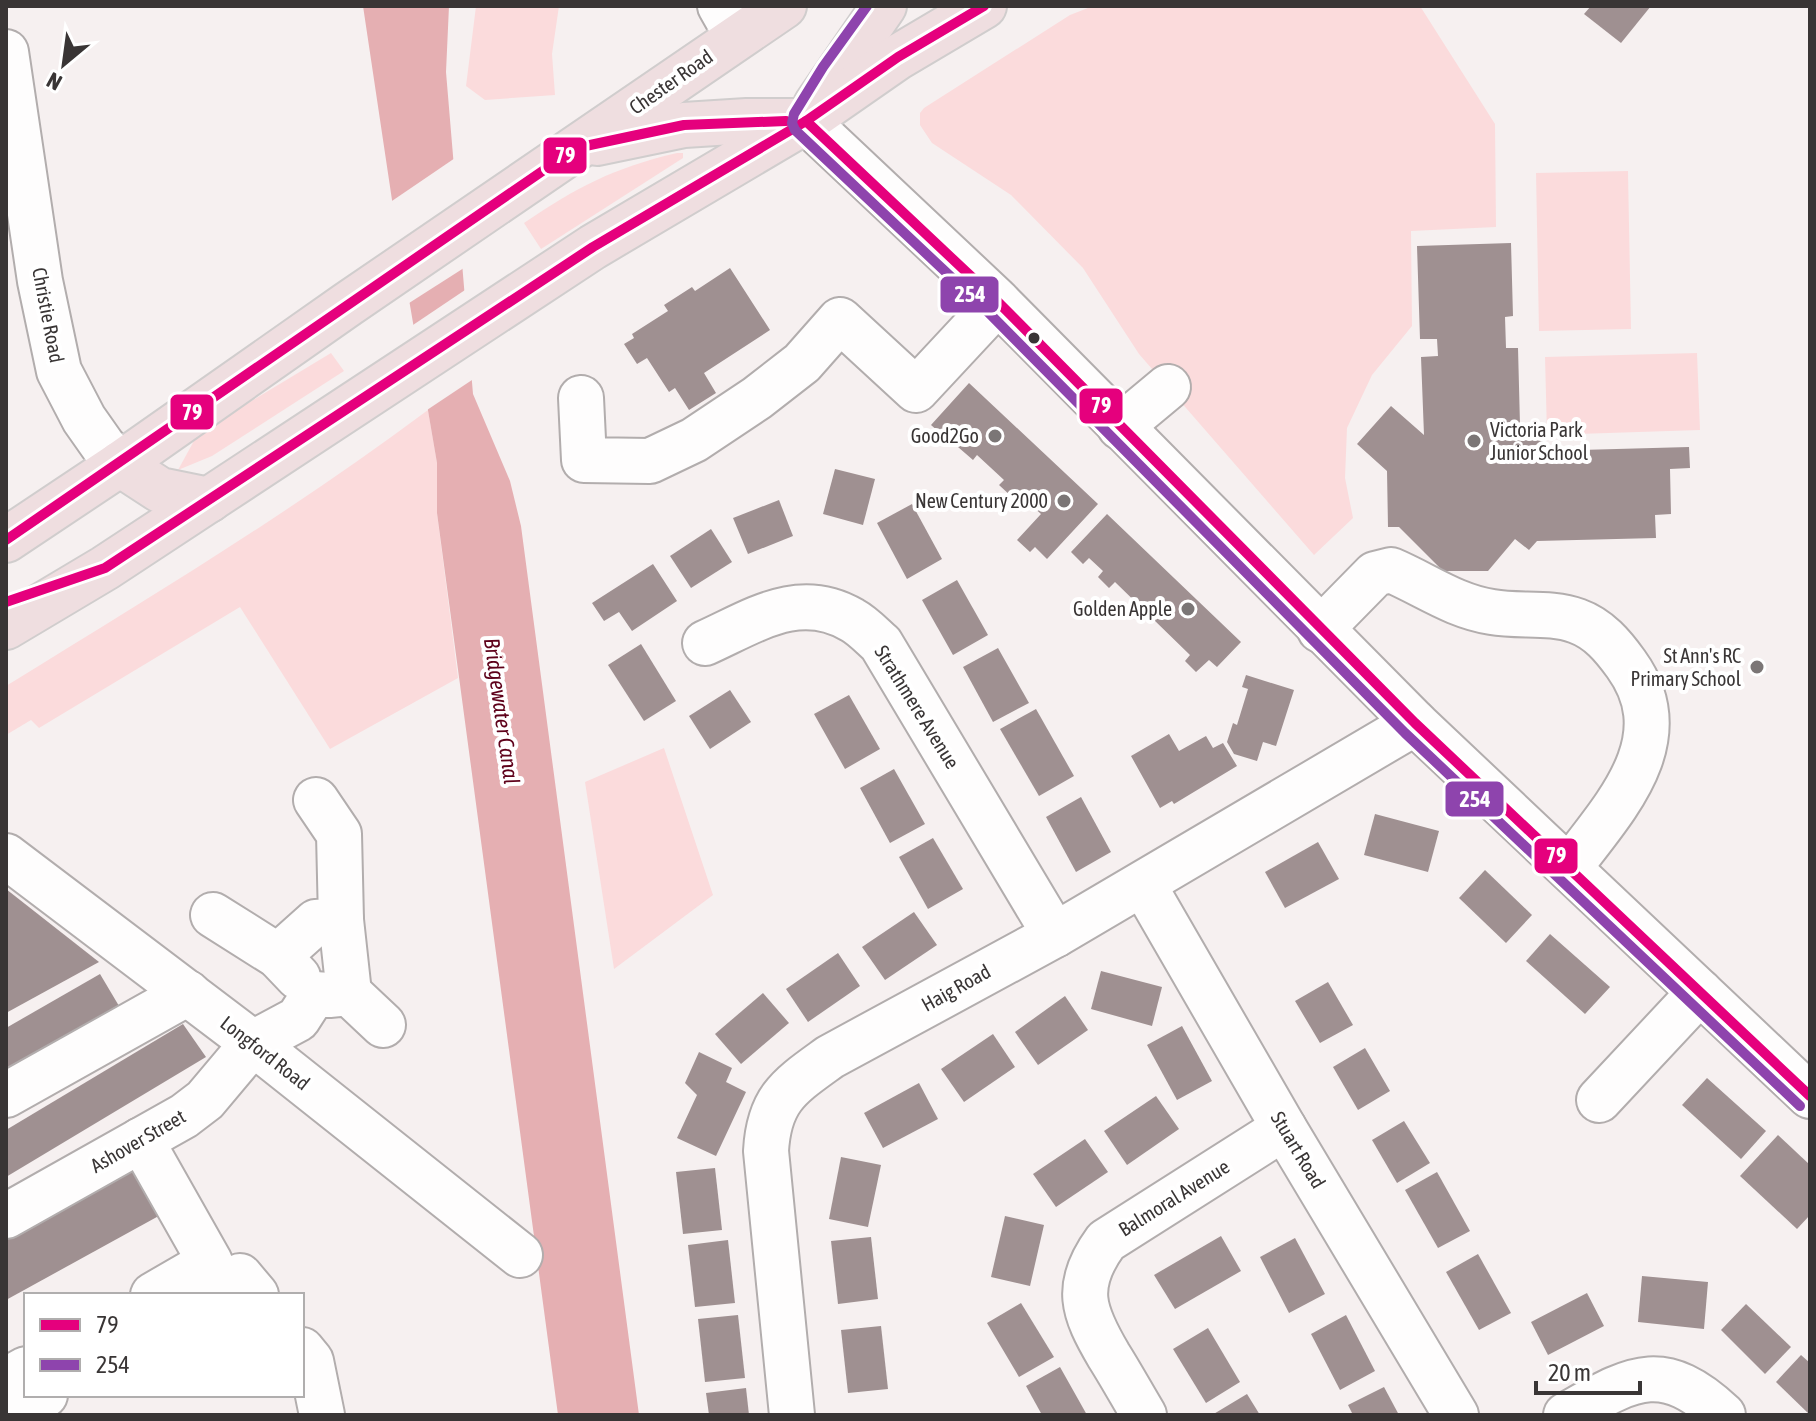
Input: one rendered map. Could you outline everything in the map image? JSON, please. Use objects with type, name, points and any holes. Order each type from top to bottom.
[{"type":"highway","name":"Chester Road","points":[[6,540],[576,148],[728,21],[784,6]]},
{"type":"highway","points":[[806,121],[834,75],[884,6]]},
{"type":"highway","points":[[6,627],[105,568],[593,247],[806,121],[898,57],[984,6]]},
{"type":"highway","points":[[576,148],[684,125],[806,121]]},
{"type":"highway","name":"Christie Road","points":[[120,464],[160,490],[209,500]]},
{"type":"street","name":"Christie Road","points":[[6,52],[40,281],[59,371],[84,419],[120,464]]},
{"type":"street","points":[[806,121],[998,302],[1415,723],[1810,1096]]},
{"type":"street","points":[[581,398],[584,460],[650,461],[694,440],[757,398],[802,363],[840,320],[916,390],[998,302]]},
{"type":"street","points":[[1120,427],[1168,387]]},
{"type":"street","points":[[1320,630],[1375,574],[1391,570],[1461,605],[1494,613],[1544,615],[1577,621],[1608,639],[1634,675],[1647,711],[1646,749],[1623,796],[1569,868]]},
{"type":"street","name":"Strathmere Avenue","points":[[705,643],[780,609],[810,606],[854,620],[881,644],[1055,935]]},
{"type":"street","name":"Haig Road","points":[[792,1415],[766,1151],[768,1122],[782,1097],[830,1057],[1055,935],[1415,723]]},
{"type":"street","points":[[253,1043],[298,1019],[331,993],[341,920],[339,834],[316,800]]},
{"type":"street","name":"Longford Road","points":[[6,856],[253,1043],[520,1255]]},
{"type":"street","name":"Stuart Road","points":[[1143,884],[1284,1128],[1456,1415]]},
{"type":"street","points":[[213,915],[383,1025]]},
{"type":"street","points":[[278,956],[316,922],[341,920]]},
{"type":"street","points":[[1599,1100],[1700,992]]},
{"type":"street","points":[[6,1095],[188,993]]},
{"type":"street","name":"Ashover Street","points":[[6,1216],[184,1116],[205,1100],[253,1043]]},
{"type":"street","name":"Balmoral Avenue","points":[[1144,1415],[1090,1324],[1085,1304],[1085,1285],[1093,1258],[1106,1241],[1284,1128]]},
{"type":"street","points":[[141,1140],[210,1262],[156,1293]]},
{"type":"street","points":[[206,1293],[240,1276],[254,1293]]},
{"type":"street","points":[[304,1352],[311,1361],[322,1415]]},
{"type":"street","points":[[6,1380],[24,1370]]},
{"type":"street","points":[[1566,1415],[1634,1380],[1659,1379],[1684,1386],[1704,1397],[1723,1415]]},
{"type":"street","points":[[13,1415],[42,1397]]},
{"type":"shaded area","points":[[476,6],[559,6],[552,54],[555,95],[485,100],[466,86]]},
{"type":"shaded area","points":[[1093,6],[1420,6],[1495,124],[1496,227],[1411,231],[1412,326],[1372,375],[1347,428],[1345,478],[1353,518],[1314,555],[1139,354],[1083,268],[1011,195],[932,143],[920,125],[920,113],[924,108],[1070,15]]},
{"type":"shaded area","points":[[683,153],[683,158],[541,249],[524,223],[596,180]]},
{"type":"shaded area","points":[[1628,171],[1631,329],[1539,331],[1536,173]]},
{"type":"shaded area","points":[[331,353],[344,371],[212,456],[178,470],[195,439],[210,426]]},
{"type":"shaded area","points":[[1697,353],[1700,430],[1547,435],[1545,357]]},
{"type":"shaded area","points":[[428,410],[437,463],[437,513],[458,678],[330,749],[240,607],[39,728],[31,720],[6,735],[6,686],[273,519]]},
{"type":"shaded area","points":[[664,748],[713,895],[614,969],[585,782]]},
{"type":"water","name":"Bridgewater Canal","points":[[363,6],[449,6],[446,72],[473,394],[510,481],[521,526],[639,1415],[558,1415],[437,513],[437,463]]},
{"type":"pier","points":[[458,156],[467,266],[406,305],[389,203]]},
{"type":"pier","points":[[468,288],[475,378],[424,412],[410,327]]},
{"type":"building","points":[[1591,6],[1651,6],[1621,43],[1584,14]]},
{"type":"building","points":[[1511,243],[1513,316],[1505,317],[1506,348],[1518,348],[1520,425],[1543,424],[1544,451],[1689,447],[1690,468],[1670,469],[1671,514],[1655,515],[1656,538],[1537,541],[1529,550],[1515,539],[1488,571],[1443,571],[1399,527],[1388,527],[1387,471],[1357,444],[1391,406],[1424,435],[1421,357],[1438,356],[1437,339],[1420,339],[1417,246]]},
{"type":"building","points":[[730,268],[770,330],[704,373],[716,393],[689,410],[675,388],[669,392],[647,358],[637,364],[624,344],[634,338],[632,334],[668,311],[664,305],[692,287],[695,291]]},
{"type":"building","points":[[969,383],[1098,504],[1047,559],[1035,547],[1030,552],[1017,540],[1041,514],[1028,502],[1023,507],[999,485],[1004,480],[977,455],[973,460],[958,447],[963,442],[952,431],[946,438],[931,425]]},
{"type":"building","points":[[835,469],[875,479],[863,525],[823,514]]},
{"type":"building","points":[[779,500],[793,536],[748,554],[733,518]]},
{"type":"building","points":[[912,504],[942,559],[907,579],[877,523]]},
{"type":"building","points":[[1107,514],[1241,642],[1217,667],[1209,660],[1196,672],[1185,661],[1190,655],[1115,582],[1109,588],[1098,577],[1103,571],[1089,558],[1083,564],[1071,552]]},
{"type":"building","points":[[711,529],[732,562],[691,588],[670,556]]},
{"type":"building","points":[[653,564],[677,601],[632,631],[619,612],[604,621],[592,603]]},
{"type":"building","points":[[957,580],[988,635],[953,655],[922,600]]},
{"type":"building","points":[[641,644],[676,701],[644,721],[608,665]]},
{"type":"building","points":[[998,648],[1029,703],[993,722],[963,667]]},
{"type":"building","points":[[1246,675],[1294,690],[1276,746],[1263,742],[1257,761],[1234,754],[1227,742],[1233,723],[1237,725],[1248,689],[1242,687]]},
{"type":"building","points":[[730,690],[751,722],[710,749],[689,716]]},
{"type":"building","points":[[849,695],[880,749],[845,769],[814,714]]},
{"type":"building","points":[[1036,709],[1074,776],[1039,796],[1000,729]]},
{"type":"building","points":[[1169,734],[1179,751],[1206,736],[1213,748],[1223,743],[1237,766],[1174,804],[1172,801],[1160,808],[1131,756]]},
{"type":"building","points":[[894,769],[925,824],[890,843],[860,788]]},
{"type":"building","points":[[1081,797],[1111,852],[1076,872],[1046,817]]},
{"type":"building","points":[[1375,814],[1439,831],[1428,872],[1364,855]]},
{"type":"building","points":[[933,838],[963,889],[928,909],[899,857]]},
{"type":"building","points":[[1318,842],[1339,879],[1285,908],[1265,872]]},
{"type":"building","points":[[1485,870],[1532,915],[1506,943],[1459,898]]},
{"type":"building","points":[[6,889],[99,962],[6,1013]]},
{"type":"building","points":[[914,912],[937,945],[885,980],[862,947]]},
{"type":"building","points":[[1550,934],[1610,987],[1585,1014],[1526,961]]},
{"type":"building","points":[[838,953],[860,986],[808,1022],[786,989]]},
{"type":"building","points":[[1101,971],[1162,987],[1152,1026],[1091,1009]]},
{"type":"building","points":[[100,974],[122,1011],[6,1078],[6,1028]]},
{"type":"building","points":[[1328,982],[1353,1025],[1320,1043],[1295,1001]]},
{"type":"building","points":[[763,993],[789,1023],[741,1064],[715,1034]]},
{"type":"building","points":[[1065,996],[1088,1030],[1038,1065],[1015,1032]]},
{"type":"building","points":[[183,1024],[206,1057],[6,1177],[6,1130]]},
{"type":"building","points":[[1182,1026],[1212,1081],[1177,1100],[1147,1045]]},
{"type":"building","points":[[993,1034],[1015,1067],[964,1102],[941,1069]]},
{"type":"building","points":[[1365,1048],[1390,1091],[1358,1110],[1333,1067]]},
{"type":"building","points":[[699,1052],[732,1068],[726,1082],[746,1092],[716,1156],[677,1138],[697,1095],[685,1083]]},
{"type":"building","points":[[1707,1078],[1766,1131],[1741,1159],[1682,1105]]},
{"type":"building","points":[[919,1083],[938,1119],[883,1148],[864,1113]]},
{"type":"building","points":[[1156,1096],[1179,1129],[1127,1165],[1104,1131]]},
{"type":"building","points":[[1404,1121],[1430,1163],[1397,1183],[1372,1140]]},
{"type":"building","points":[[1778,1135],[1810,1165],[1810,1215],[1797,1229],[1740,1176]]},
{"type":"building","points":[[1085,1139],[1108,1172],[1056,1207],[1033,1174]]},
{"type":"building","points":[[146,1155],[175,1207],[6,1300],[6,1232]]},
{"type":"building","points":[[841,1157],[881,1165],[868,1227],[829,1219]]},
{"type":"building","points":[[715,1168],[722,1230],[683,1234],[676,1172]]},
{"type":"building","points":[[1437,1172],[1470,1231],[1438,1248],[1405,1190]]},
{"type":"building","points":[[1005,1216],[1044,1225],[1030,1286],[991,1277]]},
{"type":"building","points":[[1221,1236],[1241,1271],[1175,1309],[1154,1275]]},
{"type":"building","points":[[871,1237],[878,1299],[838,1304],[831,1241]]},
{"type":"building","points":[[1295,1238],[1325,1294],[1289,1313],[1260,1257]]},
{"type":"building","points":[[728,1240],[735,1303],[695,1307],[688,1245]]},
{"type":"building","points":[[1478,1254],[1511,1313],[1479,1330],[1446,1272]]},
{"type":"building","points":[[1642,1276],[1708,1282],[1704,1329],[1638,1322]]},
{"type":"building","points":[[1587,1293],[1604,1326],[1548,1355],[1531,1322]]},
{"type":"building","points":[[1021,1303],[1054,1357],[1019,1377],[987,1323]]},
{"type":"building","points":[[1746,1304],[1791,1347],[1765,1374],[1721,1330]]},
{"type":"building","points":[[738,1315],[745,1378],[705,1382],[698,1319]]},
{"type":"building","points":[[1346,1315],[1375,1371],[1340,1390],[1311,1334]]},
{"type":"building","points":[[881,1326],[888,1389],[848,1393],[841,1330]]},
{"type":"building","points":[[1208,1328],[1240,1382],[1206,1403],[1173,1349]]},
{"type":"building","points":[[1801,1355],[1810,1363],[1810,1415],[1776,1382]]},
{"type":"building","points":[[1060,1367],[1087,1415],[1042,1415],[1026,1386]]},
{"type":"building","points":[[1384,1387],[1399,1415],[1353,1415],[1348,1405]]},
{"type":"building","points":[[746,1388],[749,1415],[709,1415],[706,1393]]},
{"type":"building","points":[[1247,1394],[1260,1415],[1212,1415]]},
{"type":"transit line","name":"254","points":[[867,6],[794,114],[792,123],[795,130],[984,308],[1405,733],[1800,1106]]},
{"type":"transit line","name":"79","points":[[6,602],[105,568],[593,247],[806,121],[898,57],[984,6]]},
{"type":"transit line","name":"79","points":[[6,540],[576,148],[684,125],[786,121]]},
{"type":"transit line","name":"79","points":[[806,121],[994,298],[1415,723],[1810,1096]]},
{"type":"place","name":"Good2Go","points":[[995,436]]},
{"type":"place","name":"Victoria Park Junior School","points":[[1474,441]]},
{"type":"place","name":"New Century 2000","points":[[1064,501]]},
{"type":"place","name":"Golden Apple","points":[[1188,609]]},
{"type":"place","name":"St Ann's RC Primary School","points":[[1757,667]]}]
